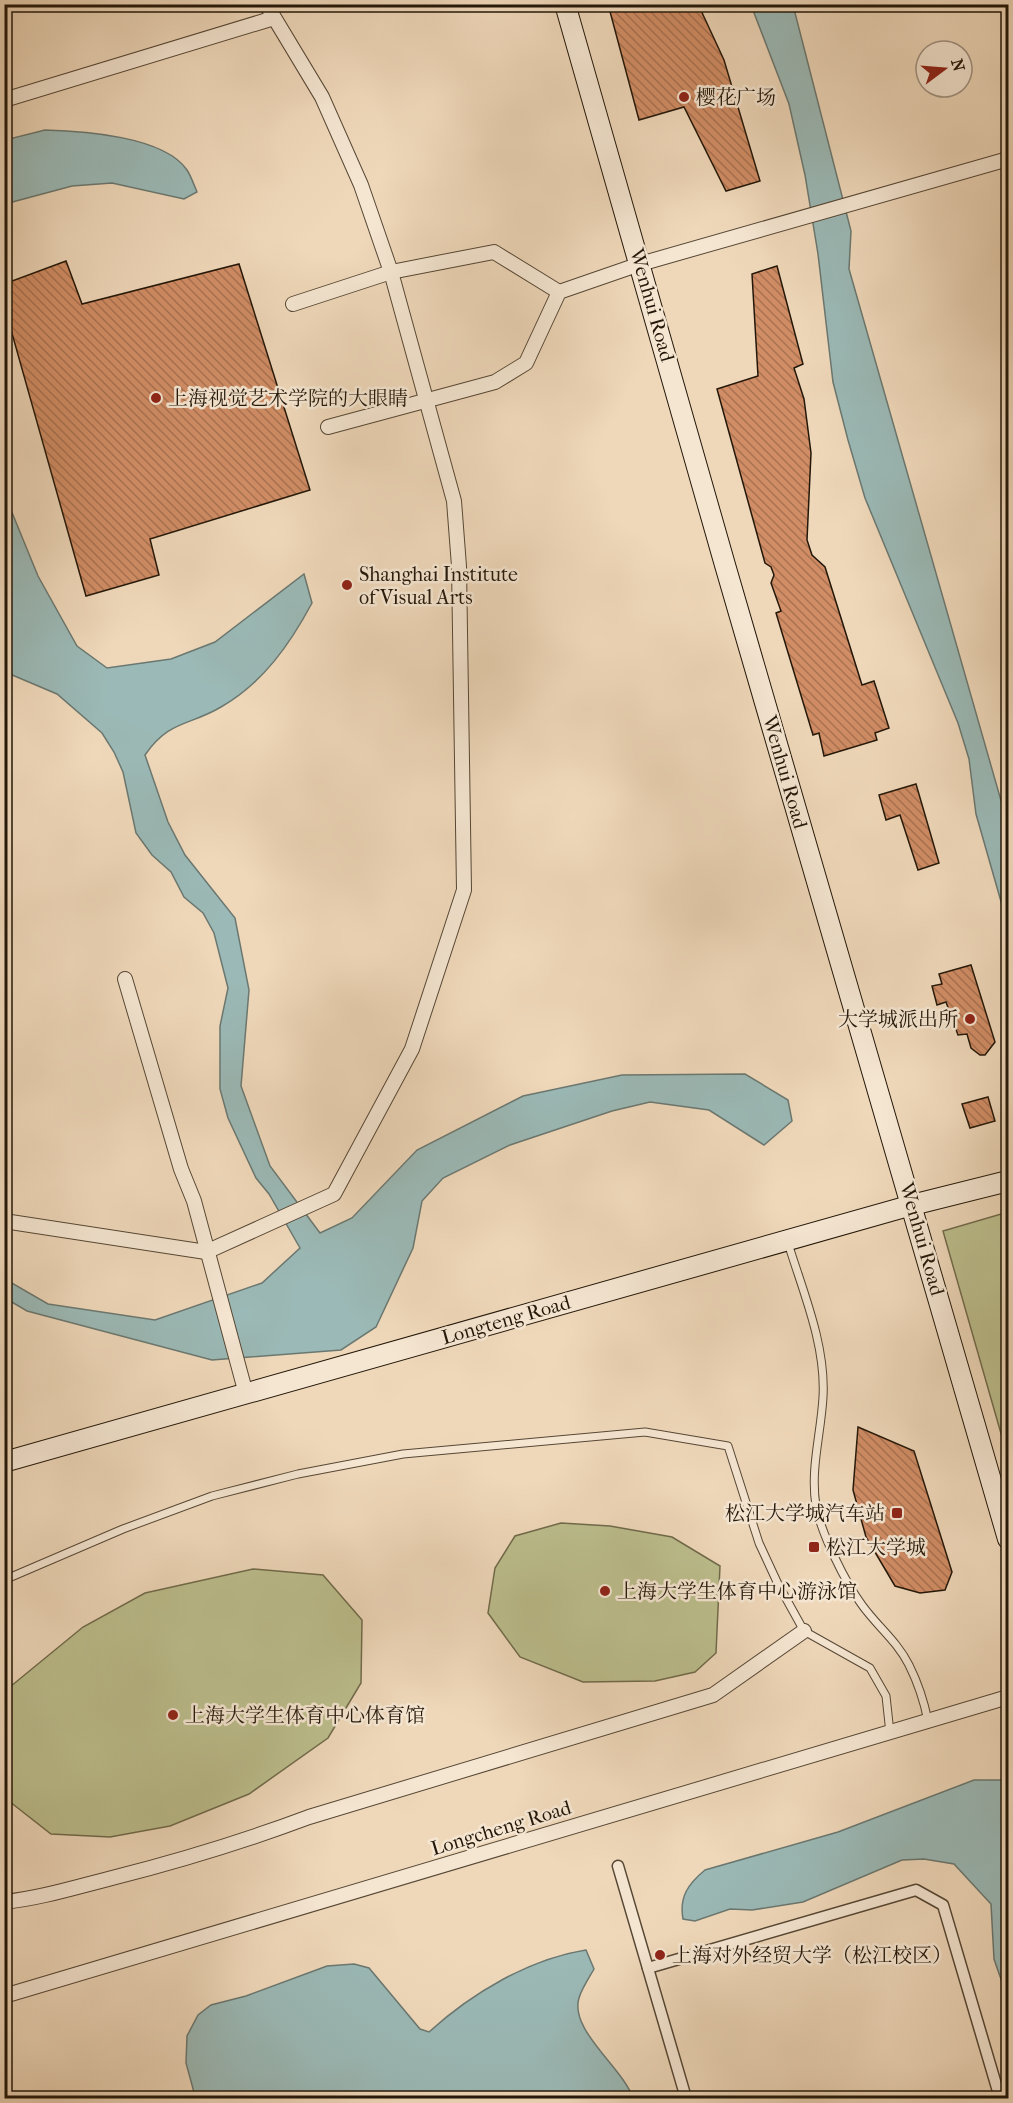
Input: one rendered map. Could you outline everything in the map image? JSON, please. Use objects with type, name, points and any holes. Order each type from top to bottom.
[{"type":"main road","name":"Wenhui Road","points":[[565,4],[731,587],[1008,1539]]},
{"type":"main road","name":"Longteng Road","points":[[4,1462],[912,1205],[1008,1181]]},
{"type":"street","points":[[4,1221],[206,1252],[334,1194],[412,1049],[464,890],[459,566],[454,501],[392,272],[361,184],[322,97],[266,4]]},
{"type":"street","points":[[4,100],[274,18]]},
{"type":"street","points":[[328,427],[495,382],[526,363],[559,292],[640,264],[1008,159]]},
{"type":"street","points":[[292,304],[392,272],[494,252],[559,292]]},
{"type":"street","points":[[125,979],[181,1169],[194,1201],[246,1394]]},
{"type":"street","points":[[4,1902],[29,1899],[175,1861],[257,1836],[309,1817],[712,1695],[804,1631]]},
{"type":"street","name":"Longcheng Road","points":[[4,1996],[1008,1697]]},
{"type":"street","points":[[618,1866],[686,2098]]},
{"type":"street","points":[[648,1968],[916,1890],[943,1905],[1000,2098]]},
{"type":"lane","points":[[787,1241],[817,1338],[823,1396],[814,1462],[816,1506],[828,1542],[861,1604],[890,1635],[909,1664],[922,1694],[929,1722]]},
{"type":"lane","points":[[4,1580],[123,1529],[212,1496],[298,1474],[403,1454],[645,1432],[729,1446],[759,1543],[804,1631],[870,1668],[886,1696],[890,1733]]},
{"type":"green space","points":[[1008,1212],[1008,1458],[943,1231]]},
{"type":"green space","name":"上海大学生体育中心游泳馆","points":[[561,1523],[610,1526],[672,1537],[720,1566],[716,1653],[695,1672],[655,1681],[583,1682],[520,1657],[488,1613],[495,1568],[515,1536]]},
{"type":"green space","name":"上海大学生体育中心体育馆","points":[[253,1569],[323,1575],[362,1620],[361,1683],[328,1738],[249,1794],[170,1826],[110,1837],[51,1834],[5,1798],[5,1691],[83,1627],[145,1593]]},
{"type":"water","points":[[751,5],[793,5],[851,231],[849,269],[1008,825],[1008,926],[976,814],[969,759],[958,723],[865,498],[848,440],[833,382],[818,254],[805,175],[789,104]]},
{"type":"water","points":[[45,130],[100,134],[142,143],[160,150],[176,159],[187,170],[197,192],[184,199],[112,183],[72,186],[5,204],[5,140]]},
{"type":"water","points":[[4,493],[38,576],[77,646],[107,668],[171,659],[215,642],[304,574],[312,603],[285,648],[274,661],[236,697],[210,713],[171,729],[162,735],[145,755],[168,822],[185,855],[235,918],[249,990],[241,1086],[270,1166],[320,1233],[352,1218],[417,1150],[523,1096],[622,1075],[745,1074],[788,1100],[792,1121],[764,1145],[709,1110],[650,1102],[612,1111],[510,1145],[443,1178],[422,1201],[413,1248],[376,1327],[341,1350],[212,1360],[27,1311],[5,1298],[5,1279],[48,1304],[155,1320],[262,1283],[300,1248],[269,1194],[256,1178],[228,1118],[220,1089],[220,1026],[228,988],[214,933],[203,913],[184,897],[171,872],[152,855],[136,833],[123,772],[102,733],[57,694],[5,672]]},
{"type":"water","points":[[974,1780],[1002,1780],[1008,1784],[1008,1989],[1002,1982],[994,1959],[991,1904],[954,1864],[924,1859],[902,1860],[803,1902],[752,1910],[730,1909],[695,1921],[683,1919],[682,1904],[686,1891],[705,1870],[838,1832]]},
{"type":"water","points":[[586,1950],[594,1969],[579,1998],[578,2010],[582,2023],[598,2049],[619,2074],[633,2098],[197,2098],[195,2096],[186,2063],[187,2036],[198,2015],[211,2005],[246,1996],[327,1966],[354,1964],[369,1968],[420,2029],[429,2032],[464,2004],[502,1980],[543,1961]]},
{"type":"building","name":"樱花广场","points":[[608,4],[698,4],[724,60],[760,181],[726,191],[684,107],[639,120]]},
{"type":"building","name":"上海视觉艺术学院的大眼睛","points":[[66,261],[82,304],[239,264],[310,490],[150,539],[159,575],[86,596],[4,305],[4,284]]},
{"type":"building","points":[[777,266],[803,364],[794,368],[804,399],[811,453],[807,540],[812,555],[825,567],[862,685],[874,681],[889,728],[875,733],[877,740],[824,756],[819,733],[813,735],[776,613],[781,611],[771,583],[774,575],[771,567],[765,563],[717,389],[758,376],[752,274]]},
{"type":"building","points":[[916,784],[939,863],[918,870],[900,815],[886,820],[879,795]]},
{"type":"building","name":"大学城派出所","points":[[971,965],[995,1042],[985,1055],[980,1055],[971,1048],[967,1034],[958,1035],[946,1002],[937,1005],[932,986],[942,984],[939,974]]},
{"type":"building","points":[[988,1097],[995,1121],[970,1128],[962,1104]]},
{"type":"building","name":"松江大学城汽车站","points":[[858,1427],[914,1451],[952,1572],[945,1590],[920,1593],[895,1586],[866,1537],[853,1490]]},
{"type":"place","name":"樱花广场","points":[[684,97]]},
{"type":"place","name":"上海视觉艺术学院的大眼睛","points":[[156,398]]},
{"type":"place","name":"Shanghai Institute of Visual Arts","points":[[347,585]]},
{"type":"place","name":"大学城派出所","points":[[970,1019]]},
{"type":"place","name":"松江大学城汽车站","points":[[897,1513]]},
{"type":"place","name":"松江大学城","points":[[814,1547]]},
{"type":"place","name":"上海大学生体育中心游泳馆","points":[[605,1591]]},
{"type":"place","name":"上海大学生体育中心体育馆","points":[[173,1715]]},
{"type":"place","name":"上海对外经贸大学（松江校区）","points":[[660,1955]]}]
